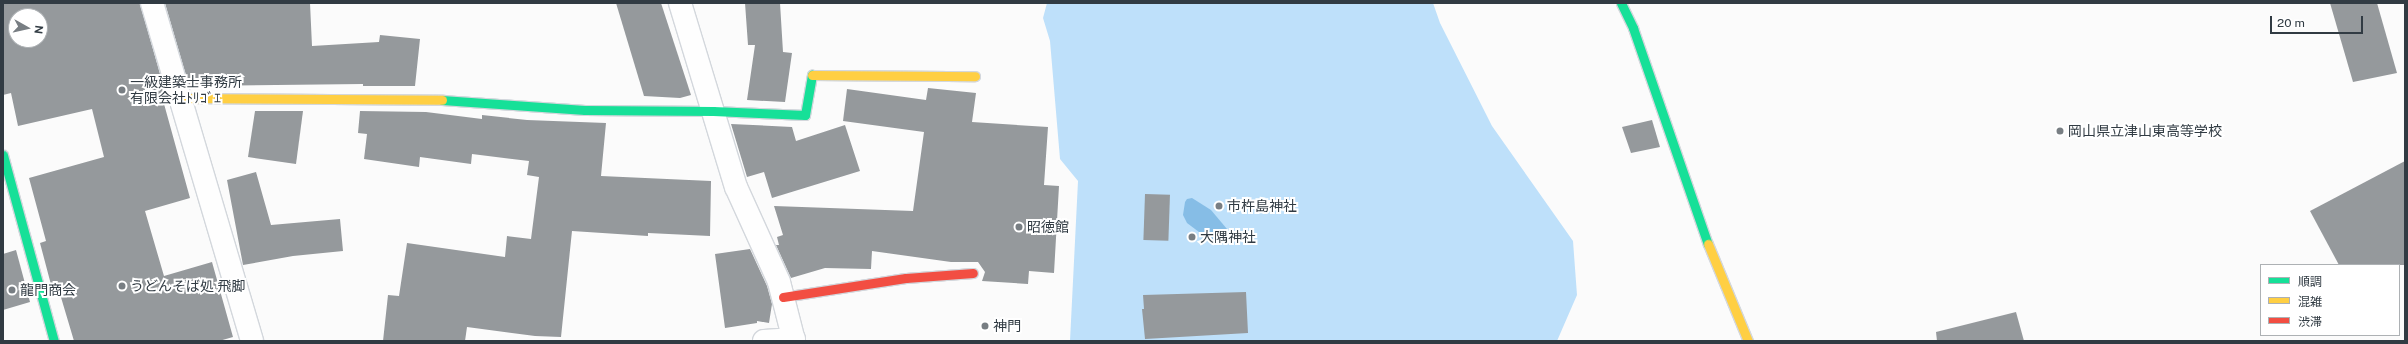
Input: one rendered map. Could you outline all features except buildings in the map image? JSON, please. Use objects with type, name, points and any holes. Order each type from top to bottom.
[{"type":"street","points":[[152,3],[252,341]]},
{"type":"street","points":[[680,3],[736,187],[779,282],[794,340],[764,341]]},
{"type":"street","points":[[1621,3],[1634,28],[1710,249],[1748,341]]},
{"type":"street","points":[[180,98],[426,99],[585,110],[713,111],[804,115],[812,73],[975,76]]},
{"type":"street","points":[[3,155],[54,341]]},
{"type":"street","points":[[783,297],[906,278],[973,273]]},
{"type":"shaded area","points":[[1047,3],[1433,3],[1440,23],[1492,126],[1573,241],[1577,295],[1557,341],[1070,341],[1078,181],[1060,159],[1050,41],[1043,18]]},
{"type":"shaded area","points":[[1192,198],[1211,210],[1227,229],[1229,233],[1219,244],[1211,241],[1187,223],[1183,215],[1185,202],[1187,199]]},
{"type":"traffic: fast","points":[[1621,3],[1633,28],[1708,244]]},
{"type":"traffic: fast","points":[[442,100],[585,110],[713,111],[805,115],[812,75]]},
{"type":"traffic: fast","points":[[3,155],[54,341]]},
{"type":"traffic: slow","points":[[812,75],[975,76]]},
{"type":"traffic: slow","points":[[180,98],[442,100]]},
{"type":"traffic: slow","points":[[1708,244],[1748,341]]},
{"type":"traffic: jam","points":[[783,297],[906,278],[973,273]]},
{"type":"place","name":"一級建築士事務所 有限会社ﾄﾘｺﾞｴ","points":[[122,90]]},
{"type":"place","name":"岡山県立津山東高等学校","points":[[2060,131]]},
{"type":"place","name":"市杵島神社","points":[[1219,206]]},
{"type":"place","name":"昭徳館","points":[[1019,227]]},
{"type":"place","name":"大隅神社","points":[[1192,237]]},
{"type":"place","name":"うどんそば処 飛脚","points":[[122,286]]},
{"type":"place","name":"龍門商会","points":[[12,290]]},
{"type":"place","name":"神門","points":[[985,326]]}]
